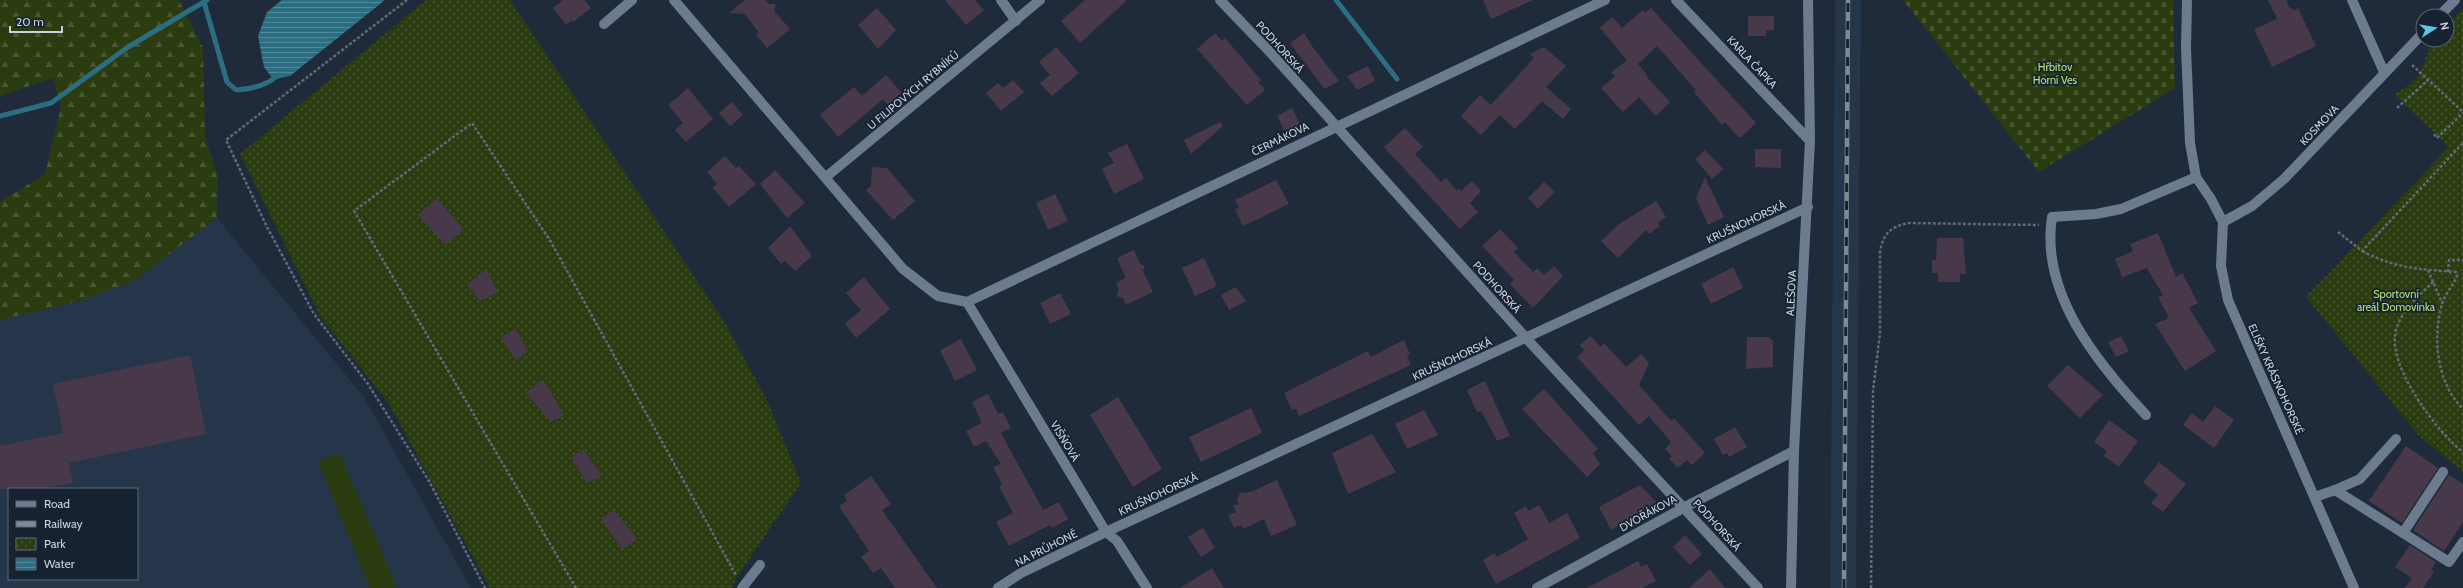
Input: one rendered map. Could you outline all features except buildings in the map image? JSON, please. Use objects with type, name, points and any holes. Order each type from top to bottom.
[{"type":"street","points":[[604,24],[632,0]]},
{"type":"street","points":[[674,0],[903,268],[938,296],[967,302]]},
{"type":"street","points":[[1001,0],[1016,21]]},
{"type":"street","name":"U FILIPOVÝCH RYBNÍKŮ","points":[[826,177],[1040,0]]},
{"type":"street","name":"PODHORSKÁ","points":[[1220,0],[1269,51],[1526,338],[1685,507],[1758,588]]},
{"type":"street","name":"ČERMÁKOVA","points":[[967,302],[1335,126],[1605,0]]},
{"type":"street","name":"KARLA ČAPKA","points":[[1676,0],[1810,141]]},
{"type":"street","name":"ALEŠOVA","points":[[1791,588],[1794,451],[1808,207],[1810,141],[1808,0]]},
{"type":"street","points":[[2187,0],[2186,48],[2190,143],[2196,177],[2211,199],[2223,222]]},
{"type":"street","points":[[2352,0],[2384,72]]},
{"type":"street","points":[[2447,8],[2455,0]]},
{"type":"street","name":"KOSMOVA","points":[[2223,222],[2252,206],[2284,179],[2415,41]]},
{"type":"street","points":[[2146,415],[2119,387],[2086,340],[2061,293],[2052,264],[2052,217],[2096,214],[2121,209],[2196,177]]},
{"type":"street","name":"KRUŠNOHORSKÁ","points":[[1106,532],[1808,207]]},
{"type":"street","name":"ELIŠKY KRÁSNOHORSKÉ","points":[[2223,222],[2221,266],[2228,300],[2354,588]]},
{"type":"street","name":"VIŠŇOVÁ","points":[[967,302],[1106,532],[1118,541],[1147,588]]},
{"type":"street","points":[[2315,497],[2360,479],[2396,439]]},
{"type":"street","name":"DVOŘÁKOVA","points":[[1537,588],[1685,507],[1794,451]]},
{"type":"street","points":[[2403,533],[2443,472]]},
{"type":"street","points":[[2335,490],[2449,562],[2463,542]]},
{"type":"street","name":"NA PRŮHONĚ","points":[[998,588],[1022,573],[1106,532]]},
{"type":"street","points":[[742,588],[760,565]]},
{"type":"path","points":[[407,0],[226,140],[267,227],[314,314],[368,384],[429,481],[485,588]]},
{"type":"path","points":[[2402,55],[2463,113],[2437,138],[2434,134]]},
{"type":"path","points":[[2397,108],[2428,80]]},
{"type":"path","points":[[576,588],[354,211],[472,123],[551,242],[742,588]]},
{"type":"path","points":[[2362,251],[2463,143]]},
{"type":"path","points":[[1871,588],[1873,391],[1880,334],[1880,252],[1882,240],[1895,226],[1908,222],[2051,226]]},
{"type":"path","points":[[2338,232],[2362,251],[2385,263],[2408,269],[2456,272],[2457,277],[2442,303],[2437,345],[2440,370],[2455,401],[2463,409]]},
{"type":"path","points":[[2448,272],[2450,260],[2463,260]]},
{"type":"path","points":[[2428,270],[2442,303]]},
{"type":"path","points":[[2433,282],[2400,320],[2395,336],[2396,353],[2400,367],[2428,413],[2455,446],[2463,452]]},
{"type":"shaded area","points":[[1835,0],[1861,0],[1856,588],[1830,588]]},
{"type":"shaded area","points":[[217,218],[364,397],[471,588],[0,588],[0,320],[81,301]]},
{"type":"green space","points":[[0,0],[179,0],[203,48],[205,136],[218,177],[217,218],[135,280],[81,301],[0,320],[0,202],[45,174],[61,107],[53,78],[0,96]]},
{"type":"green space","points":[[426,0],[510,0],[725,323],[767,400],[801,483],[737,577],[732,588],[490,588],[389,404],[320,316],[240,154]]},
{"type":"green space","name":"Hřbitov Horní Ves","points":[[1903,0],[2173,0],[2175,88],[2039,172]]},
{"type":"green space","name":"Sportovní areál Domovinka","points":[[2463,9],[2463,471],[2420,437],[2306,297],[2449,147],[2394,94],[2410,84],[2420,74],[2429,48],[2455,48],[2455,17]]},
{"type":"green space","points":[[340,453],[397,588],[370,588],[318,462]]},
{"type":"water","points":[[282,0],[385,0],[290,76],[273,79],[264,67],[258,36],[267,12]]},
{"type":"waterway","points":[[0,116],[51,103],[128,47],[207,0]]},
{"type":"waterway","points":[[1336,0],[1397,79]]},
{"type":"waterway","points":[[204,2],[227,82],[236,90],[247,89],[269,82],[278,75]]},
{"type":"railway","points":[[1844,588],[1848,0]]}]
